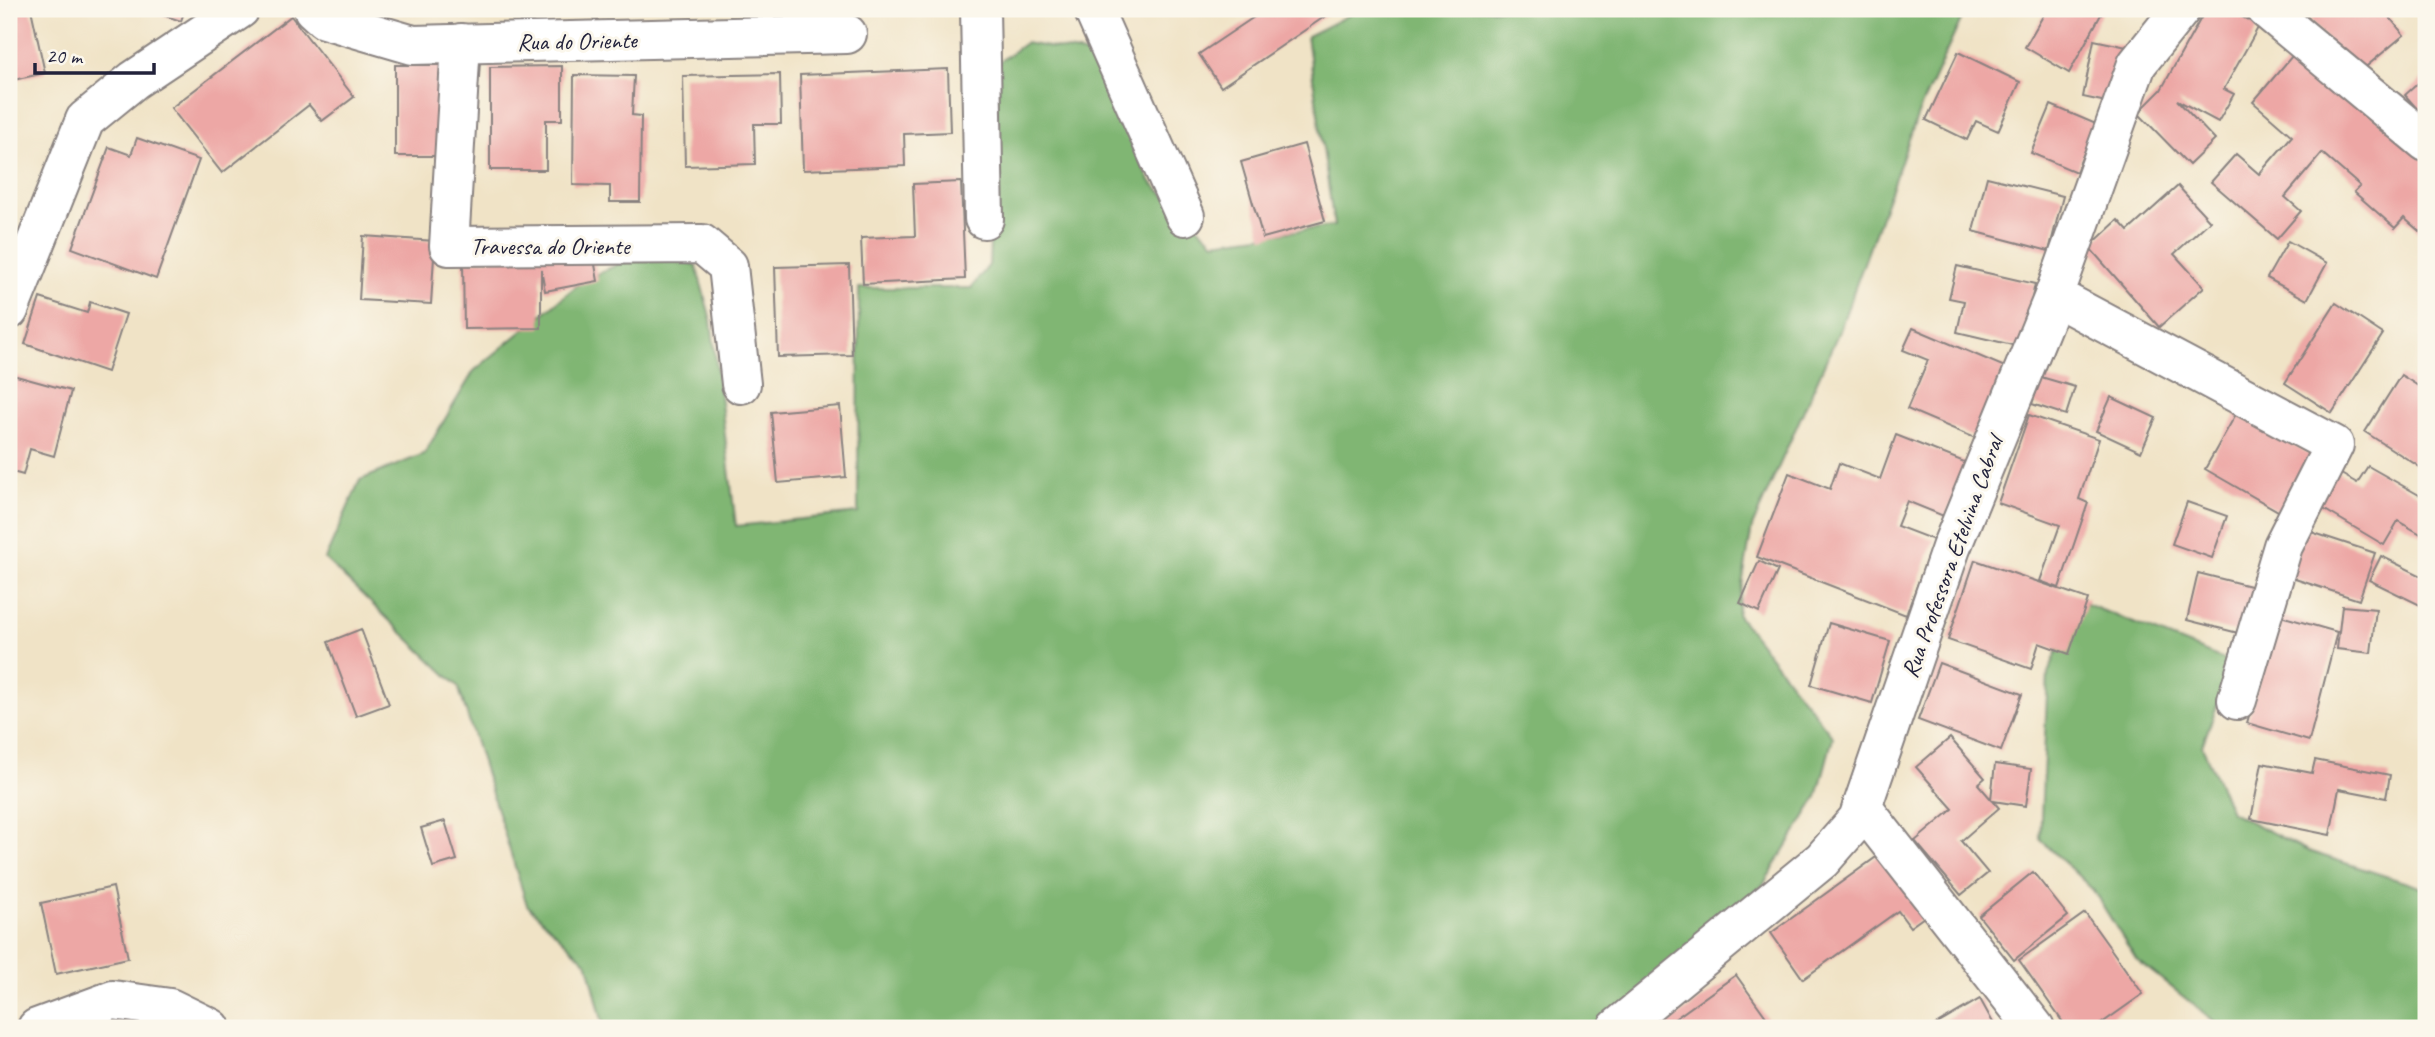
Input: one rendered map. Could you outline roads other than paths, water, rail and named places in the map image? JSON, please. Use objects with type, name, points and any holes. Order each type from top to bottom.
[{"type":"street","points":[[9,310],[85,120],[134,80],[240,9]]},
{"type":"street","name":"Rua do Oriente","points":[[313,9],[324,19],[413,45],[847,34]]},
{"type":"street","points":[[981,9],[984,219]]},
{"type":"street","points":[[1093,9],[1185,216]]},
{"type":"street","name":"Rua Professora Etelvina Cabral","points":[[1617,1028],[1822,860],[1858,820],[1951,548],[2054,296],[2137,64],[2181,9]]},
{"type":"street","points":[[2266,9],[2426,142]]},
{"type":"street","name":"Travessa do Oriente","points":[[461,43],[449,246],[702,244],[728,266],[741,384]]},
{"type":"street","points":[[2054,296],[2334,445],[2283,545],[2237,700]]},
{"type":"street","points":[[1862,807],[2035,1028]]},
{"type":"street","points":[[37,1028],[113,1000],[170,1008],[211,1028]]}]
